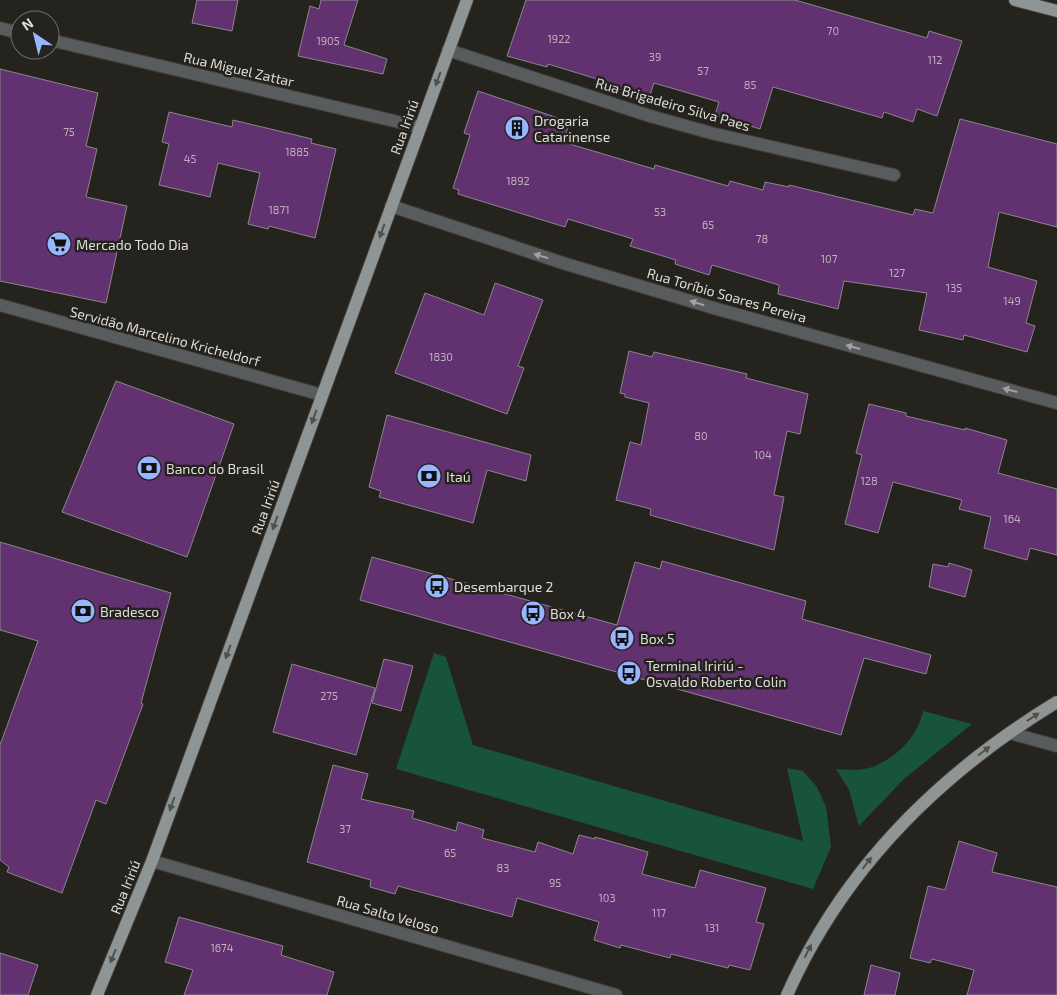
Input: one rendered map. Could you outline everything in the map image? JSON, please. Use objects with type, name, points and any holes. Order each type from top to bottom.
[{"type":"main road","name":"Rua Iririú","points":[[97,995],[152,861],[467,0]]},
{"type":"main road","points":[[1015,0],[1057,11]]},
{"type":"main road","points":[[786,995],[812,942],[875,853],[912,813],[955,774],[1010,733],[1057,702]]},
{"type":"street","name":"Rua Miguel Zattar","points":[[60,42],[420,127]]},
{"type":"street","name":"Rua Brigadeiro Silva Paes","points":[[448,50],[668,121],[894,175]]},
{"type":"street","name":"Rua Toríbio Soares Pereira","points":[[391,206],[566,264],[717,310],[1057,403]]},
{"type":"street","name":"Servidão Marcelino Kricheldorf","points":[[0,305],[322,395]]},
{"type":"street","points":[[1010,733],[1057,746]]},
{"type":"street","name":"Rua Salto Veloso","points":[[152,861],[616,995]]},
{"type":"green space","points":[[434,653],[446,657],[473,745],[803,841],[787,768],[803,771],[817,787],[826,807],[831,847],[813,889],[396,769]]},
{"type":"green space","points":[[923,711],[972,724],[904,779],[859,826],[849,790],[836,769],[866,769],[892,757],[912,737]]},
{"type":"building","points":[[197,0],[238,0],[232,31],[192,23]]},
{"type":"building","points":[[321,0],[358,0],[344,45],[387,59],[383,74],[298,56],[310,6],[319,9]]},
{"type":"building","points":[[526,0],[795,0],[927,38],[929,31],[962,41],[937,116],[917,109],[913,122],[884,112],[882,118],[773,87],[760,129],[715,115],[719,102],[654,83],[649,98],[619,89],[620,86],[548,64],[547,67],[507,56]]},
{"type":"building","points":[[0,69],[98,93],[86,146],[97,149],[86,197],[127,206],[106,303],[0,281]]},
{"type":"building","points":[[478,91],[570,122],[563,142],[654,169],[655,165],[728,186],[730,181],[763,190],[765,182],[789,187],[789,185],[913,215],[915,209],[933,213],[960,119],[1057,144],[1057,227],[999,212],[988,267],[1037,281],[1026,323],[1035,326],[1027,352],[964,335],[963,340],[919,330],[927,293],[844,281],[838,309],[778,294],[779,285],[712,265],[709,275],[675,264],[676,260],[630,246],[633,239],[568,219],[565,227],[458,194],[459,190],[453,188],[470,135],[464,133]]},
{"type":"building","points":[[169,112],[232,127],[233,120],[312,139],[311,143],[336,149],[315,238],[269,226],[268,229],[248,224],[260,173],[218,163],[210,197],[159,185],[169,144],[162,142]]},
{"type":"building","points":[[495,283],[543,300],[518,366],[524,368],[507,414],[395,373],[425,293],[484,315]]},
{"type":"building","points":[[629,351],[652,357],[654,352],[747,374],[746,378],[808,394],[800,434],[787,431],[774,495],[784,497],[774,550],[650,515],[651,509],[616,500],[630,442],[641,445],[649,403],[625,397],[625,394],[620,393]]},
{"type":"building","name":"Banco do Brasil","points":[[116,381],[234,424],[187,557],[62,512]]},
{"type":"building","points":[[869,404],[906,413],[906,416],[965,430],[965,428],[1007,440],[998,473],[1057,489],[1057,555],[1030,548],[1027,560],[984,548],[991,517],[959,509],[962,500],[893,482],[878,533],[845,524],[862,455],[856,453]]},
{"type":"building","name":"Itaú","points":[[387,415],[531,455],[526,481],[487,470],[473,523],[379,497],[381,491],[369,487]]},
{"type":"building","points":[[0,542],[171,593],[141,703],[143,704],[106,804],[96,800],[62,893],[7,872],[9,867],[0,860],[0,745],[38,641],[0,630]]},
{"type":"building","points":[[372,557],[617,625],[635,562],[660,569],[662,561],[806,601],[802,619],[931,655],[926,674],[864,658],[841,735],[360,600]]},
{"type":"building","points":[[949,563],[972,570],[965,597],[929,587],[933,564],[948,567]]},
{"type":"building","points":[[384,659],[413,666],[401,711],[372,703]]},
{"type":"building","points":[[292,664],[375,688],[356,755],[273,732]]},
{"type":"building","points":[[333,765],[368,774],[361,799],[414,811],[412,818],[456,831],[458,822],[484,830],[482,838],[535,852],[538,842],[573,854],[579,835],[595,839],[595,837],[648,852],[642,874],[695,888],[700,870],[766,888],[756,922],[764,924],[750,970],[729,965],[728,968],[671,954],[670,958],[621,945],[620,948],[594,940],[599,922],[517,898],[512,917],[398,886],[395,894],[370,887],[371,880],[307,862]]},
{"type":"building","points":[[959,841],[997,853],[992,872],[1057,887],[1057,995],[967,995],[974,970],[932,959],[930,963],[910,958],[928,886],[945,890]]},
{"type":"building","points":[[179,917],[283,946],[281,955],[334,972],[327,995],[184,995],[193,970],[165,962]]},
{"type":"building","points":[[0,953],[38,965],[28,995],[0,995]]},
{"type":"building","points":[[871,965],[900,973],[895,995],[864,995]]},
{"type":"place","name":"Drogaria Catarinense","points":[[517,128]]},
{"type":"place","name":"Mercado Todo Dia","points":[[59,244]]},
{"type":"place","name":"Banco do Brasil","points":[[149,468]]},
{"type":"place","name":"Itaú","points":[[429,476]]},
{"type":"place","name":"Desembarque 2","points":[[437,586]]},
{"type":"place","name":"Bradesco","points":[[83,611]]},
{"type":"place","name":"Box 4","points":[[533,613]]},
{"type":"place","name":"Box 5","points":[[622,638]]},
{"type":"place","name":"Terminal Iririú - Osvaldo Roberto Colin","points":[[629,673]]}]
